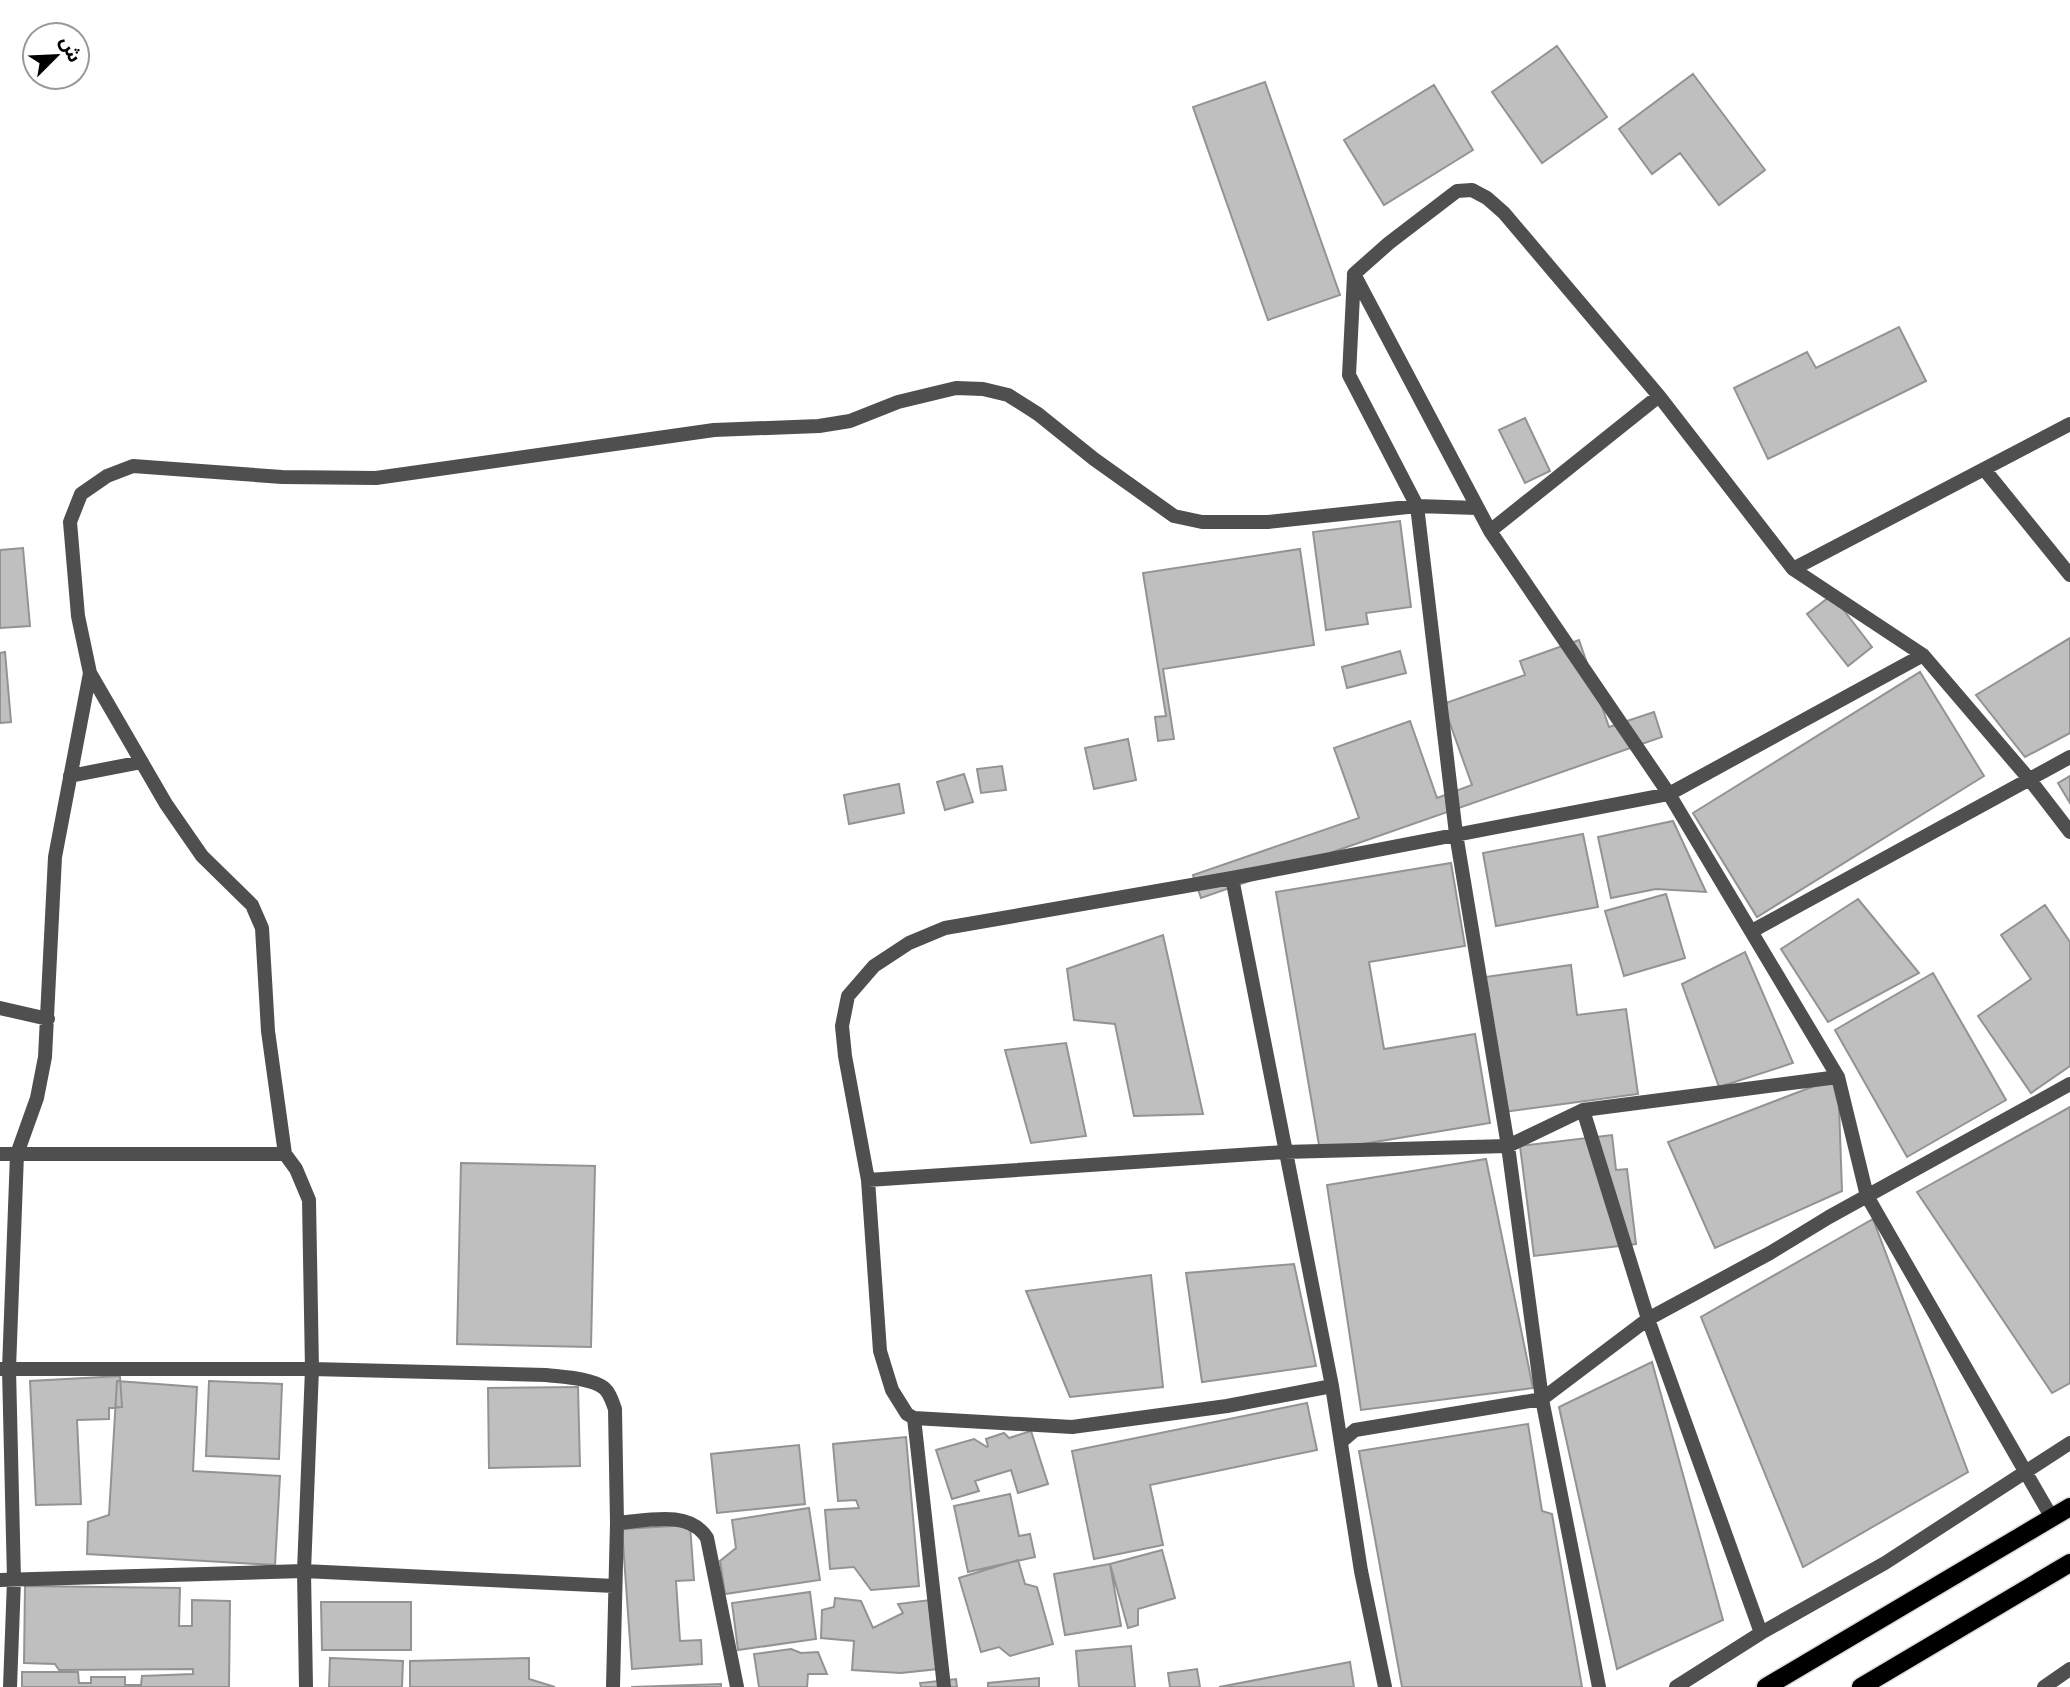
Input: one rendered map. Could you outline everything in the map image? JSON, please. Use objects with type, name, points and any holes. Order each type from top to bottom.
[{"type":"main road","points":[[1766,1687],[2070,1507]]},
{"type":"main road","points":[[1861,1687],[2070,1563]]},
{"type":"street","points":[[1599,1687],[1542,1399],[1508,1146],[1457,834],[1417,506],[1349,375],[1354,274],[1389,243],[1457,191],[1472,190],[1487,198],[1504,213],[1659,396],[1793,569],[1923,655],[2031,780],[2070,832]]},
{"type":"street","points":[[1354,274],[1490,531],[1669,794],[1838,1077],[1867,1196],[2052,1517]]},
{"type":"street","points":[[306,1687],[304,1571],[312,1369],[309,1200],[296,1169],[285,1154],[268,1031],[262,928],[252,905],[202,856],[166,804],[90,673],[78,616],[70,522],[81,494],[107,475],[133,466],[282,477],[376,478],[715,430],[818,426],[850,421],[898,402],[956,387],[983,389],[1007,395],[1038,414],[1094,459],[1174,516],[1202,522],[1268,522],[1417,506],[1477,508]]},
{"type":"street","points":[[1490,531],[1659,396]]},
{"type":"street","points":[[1793,569],[2070,424]]},
{"type":"street","points":[[1984,469],[2070,575]]},
{"type":"street","points":[[1332,1386],[1227,1406],[1072,1427],[914,1418],[907,1414],[892,1390],[880,1352],[868,1180],[842,1026],[848,996],[874,966],[909,943],[945,928],[1231,878],[1669,794],[1923,655]]},
{"type":"street","points":[[7,1154],[37,1098],[45,1056],[55,857],[90,673]]},
{"type":"street","points":[[1752,931],[2070,757]]},
{"type":"street","points":[[70,776],[142,762]]},
{"type":"street","points":[[1231,878],[1332,1386],[1361,1571],[1385,1687]]},
{"type":"street","points":[[0,1008],[48,1019]]},
{"type":"street","points":[[868,1180],[1284,1153],[1508,1146],[1584,1110],[1838,1077]]},
{"type":"street","points":[[1341,1442],[1355,1430],[1542,1399],[1648,1319],[2070,1084]]},
{"type":"street","points":[[1584,1110],[1648,1319],[1761,1633]]},
{"type":"street","points":[[0,1138],[7,1154],[4,1369],[10,1687]]},
{"type":"street","points":[[7,1154],[285,1154]]},
{"type":"street","points":[[4,1369],[312,1369],[546,1375],[577,1379],[603,1387],[611,1396],[615,1409],[617,1523],[613,1687]]},
{"type":"street","points":[[914,1418],[944,1687]]},
{"type":"street","points":[[1676,1687],[1761,1633],[1885,1563],[2070,1443]]},
{"type":"street","points":[[617,1523],[686,1520],[700,1527],[707,1538],[737,1687]]},
{"type":"street","points":[[7,1580],[304,1571],[614,1586]]},
{"type":"street","points":[[2044,1687],[2070,1669]]},
{"type":"building","points":[[1557,46],[1607,117],[1542,163],[1492,92]]},
{"type":"building","points":[[1693,74],[1765,170],[1719,205],[1680,153],[1652,174],[1619,129]]},
{"type":"building","points":[[1265,82],[1340,295],[1268,320],[1193,107]]},
{"type":"building","points":[[1434,85],[1473,150],[1384,205],[1344,140]]},
{"type":"building","points":[[1899,327],[1926,381],[1768,459],[1734,388],[1807,352],[1816,368]]},
{"type":"building","points":[[1525,418],[1550,471],[1525,483],[1499,430]]},
{"type":"building","points":[[1400,521],[1411,607],[1366,613],[1368,624],[1326,630],[1313,532]]},
{"type":"building","points":[[23,548],[30,626],[0,628],[0,550]]},
{"type":"building","points":[[1300,549],[1314,645],[1163,669],[1174,739],[1158,741],[1155,717],[1166,716],[1143,573]]},
{"type":"building","points":[[1832,595],[1872,647],[1848,666],[1807,614]]},
{"type":"building","points":[[2070,638],[2070,733],[2025,757],[1976,695]]},
{"type":"building","points":[[1579,640],[1609,727],[1654,712],[1662,737],[1201,898],[1193,875],[1359,818],[1334,748],[1410,721],[1437,798],[1472,785],[1443,704],[1525,675],[1520,661]]},
{"type":"building","points":[[1400,651],[1406,673],[1347,688],[1342,667]]},
{"type":"building","points":[[5,652],[11,722],[0,723],[0,653]]},
{"type":"building","points":[[1920,672],[1984,776],[1757,917],[1693,813]]},
{"type":"building","points":[[1128,739],[1136,780],[1094,789],[1085,748]]},
{"type":"building","points":[[1002,766],[1006,790],[981,793],[977,769]]},
{"type":"building","points":[[964,774],[973,802],[945,810],[937,782]]},
{"type":"building","points":[[2070,776],[2070,803],[2058,783]]},
{"type":"building","points":[[899,784],[904,813],[849,824],[844,795]]},
{"type":"building","points":[[1673,821],[1706,892],[1656,889],[1611,898],[1598,837]]},
{"type":"building","points":[[1583,834],[1598,907],[1496,926],[1483,853]]},
{"type":"building","points":[[1451,863],[1465,946],[1369,962],[1384,1049],[1475,1034],[1490,1123],[1320,1151],[1276,892]]},
{"type":"building","points":[[1666,894],[1685,958],[1624,976],[1605,911]]},
{"type":"building","points":[[1858,899],[1919,973],[1828,1022],[1781,949]]},
{"type":"building","points":[[2045,905],[2070,942],[2070,1066],[2031,1093],[1978,1016],[2031,979],[2001,935]]},
{"type":"building","points":[[1163,935],[1203,1114],[1134,1116],[1115,1024],[1074,1020],[1067,969]]},
{"type":"building","points":[[1745,952],[1793,1063],[1719,1087],[1682,984]]},
{"type":"building","points":[[1571,965],[1577,1015],[1626,1009],[1638,1094],[1504,1112],[1485,977]]},
{"type":"building","points":[[1933,973],[2006,1100],[1907,1157],[1835,1030]]},
{"type":"building","points":[[1066,1043],[1086,1136],[1031,1143],[1005,1050]]},
{"type":"building","points":[[1838,1077],[1842,1191],[1715,1248],[1668,1142]]},
{"type":"building","points":[[2070,1107],[2070,1383],[2052,1393],[1917,1192]]},
{"type":"building","points":[[1612,1135],[1616,1170],[1627,1169],[1636,1244],[1534,1256],[1520,1146]]},
{"type":"building","points":[[1486,1159],[1533,1388],[1361,1410],[1327,1185]]},
{"type":"building","points":[[461,1163],[595,1166],[591,1347],[457,1344]]},
{"type":"building","points":[[1873,1219],[1968,1472],[1803,1567],[1701,1317]]},
{"type":"building","points":[[1294,1264],[1316,1366],[1202,1382],[1186,1273]]},
{"type":"building","points":[[1151,1275],[1163,1387],[1070,1397],[1026,1291]]},
{"type":"building","points":[[1652,1362],[1723,1620],[1617,1669],[1559,1407]]},
{"type":"building","points":[[120,1376],[122,1407],[109,1408],[109,1419],[77,1420],[81,1504],[36,1505],[30,1381]]},
{"type":"building","points":[[117,1381],[197,1387],[193,1471],[280,1476],[275,1565],[87,1554],[88,1522],[109,1515]]},
{"type":"building","points":[[209,1381],[282,1384],[279,1459],[206,1456]]},
{"type":"building","points":[[578,1387],[580,1466],[489,1468],[488,1388]]},
{"type":"building","points":[[1307,1403],[1317,1450],[1150,1485],[1163,1545],[1094,1559],[1072,1451]]},
{"type":"building","points":[[1528,1424],[1542,1511],[1552,1514],[1582,1687],[1402,1687],[1359,1451]]},
{"type":"building","points":[[1031,1431],[1048,1484],[1018,1493],[1011,1470],[975,1481],[979,1491],[952,1499],[936,1450],[974,1439],[987,1447],[986,1439],[1004,1433],[1009,1438]]},
{"type":"building","points":[[906,1437],[919,1586],[871,1590],[854,1567],[830,1569],[825,1510],[859,1508],[856,1500],[838,1501],[833,1444]]},
{"type":"building","points":[[799,1445],[805,1504],[717,1513],[711,1454]]},
{"type":"building","points":[[1010,1494],[1019,1536],[1030,1534],[1035,1557],[968,1572],[954,1506]]},
{"type":"building","points":[[809,1508],[820,1580],[725,1594],[720,1561],[736,1548],[732,1520]]},
{"type":"building","points":[[690,1525],[694,1580],[676,1581],[680,1641],[701,1640],[702,1664],[632,1669],[622,1529]]},
{"type":"building","points":[[1162,1550],[1175,1598],[1138,1609],[1138,1625],[1128,1628],[1110,1564]]},
{"type":"building","points":[[1018,1560],[1025,1584],[1037,1587],[1053,1644],[1010,1656],[999,1647],[981,1652],[959,1578]]},
{"type":"building","points":[[1110,1564],[1121,1626],[1065,1635],[1054,1574]]},
{"type":"building","points":[[25,1586],[180,1588],[179,1626],[192,1626],[192,1600],[230,1601],[229,1687],[22,1687],[22,1672],[78,1672],[79,1683],[91,1683],[91,1677],[125,1677],[125,1685],[141,1685],[142,1676],[193,1674],[193,1669],[59,1670],[55,1664],[24,1663]]},
{"type":"building","points":[[810,1592],[816,1639],[738,1650],[732,1603]]},
{"type":"building","points":[[835,1598],[861,1601],[873,1628],[903,1613],[898,1604],[930,1600],[938,1669],[901,1673],[852,1670],[854,1641],[821,1638],[822,1610],[834,1607]]},
{"type":"building","points":[[321,1602],[411,1602],[411,1650],[322,1650]]},
{"type":"building","points":[[1131,1646],[1135,1687],[1079,1687],[1076,1651]]},
{"type":"building","points":[[791,1649],[801,1653],[818,1652],[827,1674],[808,1674],[807,1687],[759,1687],[754,1654]]},
{"type":"building","points":[[330,1658],[403,1661],[402,1687],[329,1687]]},
{"type":"building","points":[[529,1658],[529,1679],[555,1687],[410,1687],[410,1661]]},
{"type":"building","points":[[1350,1662],[1354,1687],[1219,1687]]},
{"type":"building","points":[[1197,1669],[1200,1687],[1170,1687],[1168,1673]]},
{"type":"building","points":[[1039,1678],[1039,1687],[988,1687],[988,1683]]},
{"type":"building","points":[[956,1679],[957,1687],[921,1687],[920,1683]]},
{"type":"building","points":[[721,1684],[721,1687],[631,1687]]}]
